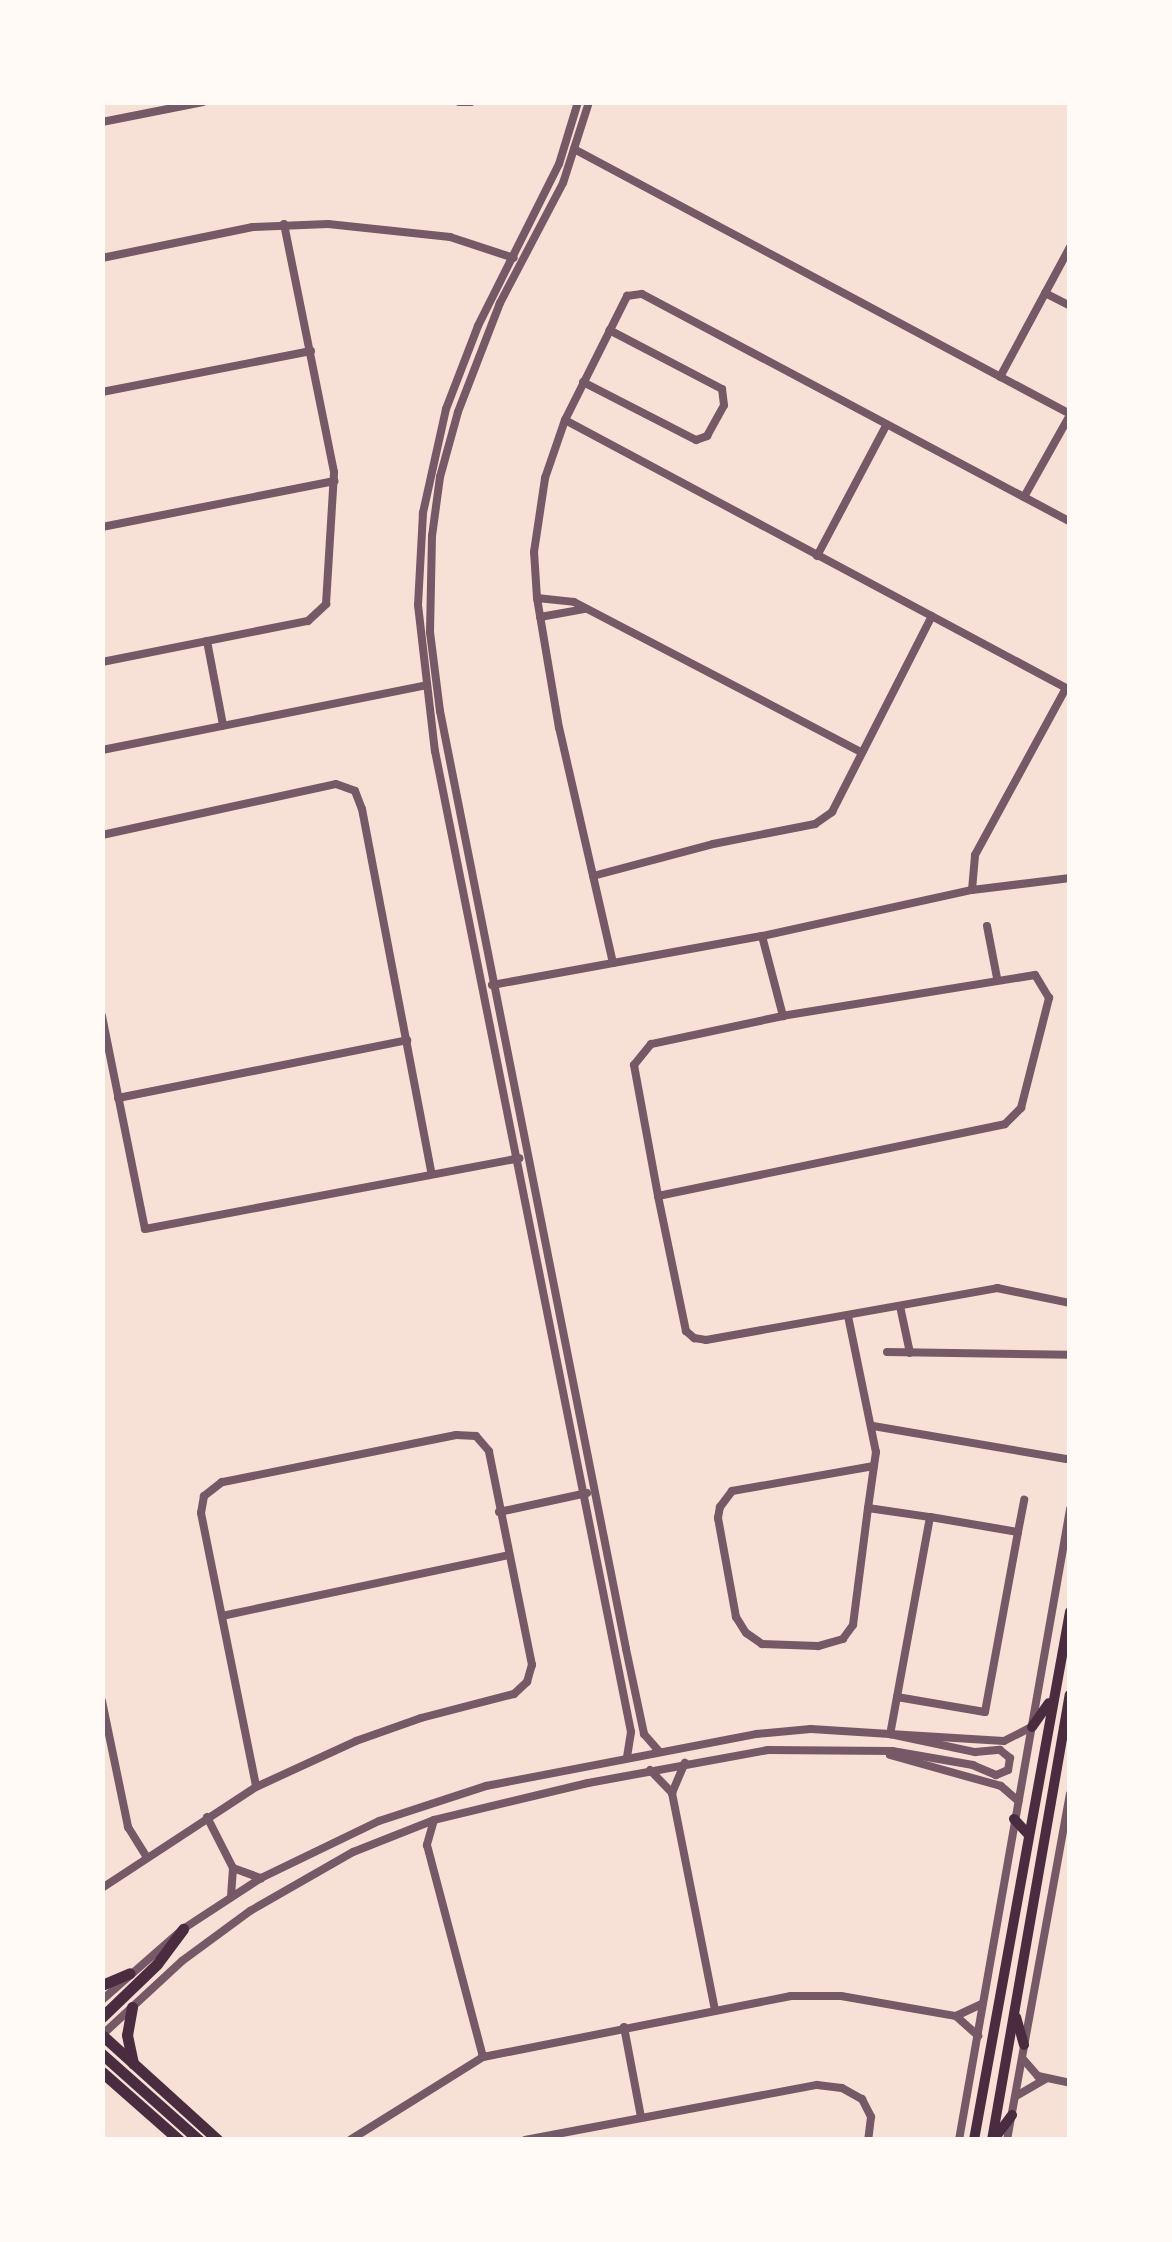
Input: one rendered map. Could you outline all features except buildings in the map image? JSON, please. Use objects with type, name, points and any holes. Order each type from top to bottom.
[{"type":"main road","points":[[974,2140],[1070,1612]]},
{"type":"main road","points":[[992,2140],[1070,1695]]},
{"type":"main road","points":[[1032,1727],[1052,1698]]},
{"type":"main road","points":[[1014,1820],[1029,1835]]},
{"type":"main road","points":[[102,2016],[157,1964],[182,1929]]},
{"type":"main road","points":[[102,1984],[130,1973]]},
{"type":"main road","points":[[132,2007],[127,2035],[133,2063]]},
{"type":"main road","points":[[1014,2012],[1024,2045]]},
{"type":"main road","points":[[102,2035],[218,2140]]},
{"type":"main road","points":[[102,2054],[199,2140]]},
{"type":"main road","points":[[102,2072],[179,2140]]},
{"type":"main road","points":[[992,2140],[1012,2116]]},
{"type":"street","points":[[102,122],[203,102]]},
{"type":"street","points":[[459,102],[471,102]]},
{"type":"street","points":[[570,147],[578,102]]},
{"type":"street","points":[[590,102],[470,376],[438,489],[430,584],[435,683],[494,985],[644,1734],[660,1752]]},
{"type":"street","points":[[570,147],[1070,414],[1024,497]]},
{"type":"street","points":[[102,258],[284,224],[339,224],[450,237],[518,260]]},
{"type":"street","points":[[102,662],[308,621],[322,611],[328,596],[334,481],[284,224]]},
{"type":"street","points":[[1000,377],[1070,247]]},
{"type":"street","points":[[518,260],[462,362],[433,458],[418,552],[424,686],[631,1732],[627,1758]]},
{"type":"street","points":[[1045,293],[1070,306]]},
{"type":"street","points":[[612,963],[536,598],[534,552],[545,478],[565,420],[627,296],[642,294],[1070,522]]},
{"type":"street","points":[[583,382],[696,440],[707,436],[724,404],[722,389],[609,330]]},
{"type":"street","points":[[102,392],[311,351]]},
{"type":"street","points":[[565,420],[1068,689],[975,854],[972,890]]},
{"type":"street","points":[[817,556],[887,424]]},
{"type":"street","points":[[102,527],[334,481]]},
{"type":"street","points":[[536,598],[562,598],[859,751]]},
{"type":"street","points":[[540,617],[585,609]]},
{"type":"street","points":[[593,876],[713,844],[815,824],[832,812],[859,751],[932,616]]},
{"type":"street","points":[[207,641],[224,726]]},
{"type":"street","points":[[102,750],[435,683]]},
{"type":"street","points":[[102,834],[336,784],[355,791],[362,808],[431,1171]]},
{"type":"street","points":[[483,987],[762,936],[972,890],[1070,878]]},
{"type":"street","points":[[987,926],[997,978]]},
{"type":"street","points":[[762,936],[783,1016]]},
{"type":"street","points":[[658,1196],[1005,1124],[1021,1108],[1050,998],[1035,975],[997,978],[783,1016],[651,1044],[639,1054],[634,1065],[658,1196],[686,1331],[694,1338],[848,1316],[997,1288],[1070,1303]]},
{"type":"street","points":[[102,1016],[145,1229],[431,1171],[528,1156]]},
{"type":"street","points":[[118,1098],[407,1040]]},
{"type":"street","points":[[900,1306],[910,1353]]},
{"type":"street","points":[[848,1316],[874,1426],[874,1466],[853,1625],[843,1639],[818,1646],[762,1644],[746,1633],[736,1617],[718,1518],[720,1506],[732,1491],[874,1466]]},
{"type":"street","points":[[887,1352],[1070,1356]]},
{"type":"street","points":[[874,1426],[1066,1459]]},
{"type":"street","points":[[102,1888],[256,1788],[388,1729],[521,1689],[532,1665],[489,1451],[476,1436],[466,1434],[222,1482],[209,1489],[201,1509],[256,1788]]},
{"type":"street","points":[[499,1512],[595,1492]]},
{"type":"street","points":[[897,1698],[985,1712],[1024,1500]]},
{"type":"street","points":[[868,1508],[1018,1532]]},
{"type":"street","points":[[959,2140],[1070,1509]]},
{"type":"street","points":[[890,1734],[930,1518]]},
{"type":"street","points":[[222,1616],[509,1555]]},
{"type":"street","points":[[102,1700],[128,1828],[147,1857]]},
{"type":"street","points":[[102,2000],[182,1929],[261,1878],[344,1836],[414,1808],[486,1786],[784,1731],[1004,1741],[1032,1727]]},
{"type":"street","points":[[102,2035],[182,1961],[250,1911],[318,1870],[434,1820],[650,1770],[768,1750],[876,1750],[973,1765],[996,1775],[1010,1766],[1007,1754],[1000,1750],[975,1752],[890,1734]]},
{"type":"street","points":[[876,1750],[993,1783],[1018,1801]]},
{"type":"street","points":[[672,1793],[685,1763]]},
{"type":"street","points":[[650,1770],[672,1793],[715,2010]]},
{"type":"street","points":[[102,1774],[117,1771]]},
{"type":"street","points":[[1008,2140],[1070,1794]]},
{"type":"street","points":[[208,1817],[233,1868],[230,1896]]},
{"type":"street","points":[[434,1820],[428,1846],[483,2057]]},
{"type":"street","points":[[408,1829],[428,1846]]},
{"type":"street","points":[[233,1868],[261,1878]]},
{"type":"street","points":[[350,2140],[483,2057],[715,2010],[821,1994],[956,2016],[972,2012],[984,2001]]},
{"type":"street","points":[[956,2016],[978,2036]]},
{"type":"street","points":[[624,2028],[641,2117]]},
{"type":"street","points":[[1022,2058],[1031,2071],[1046,2079],[1070,2083]]},
{"type":"street","points":[[1016,2096],[1046,2079]]},
{"type":"street","points":[[526,2140],[830,2086],[854,2094],[868,2106],[868,2140]]}]
